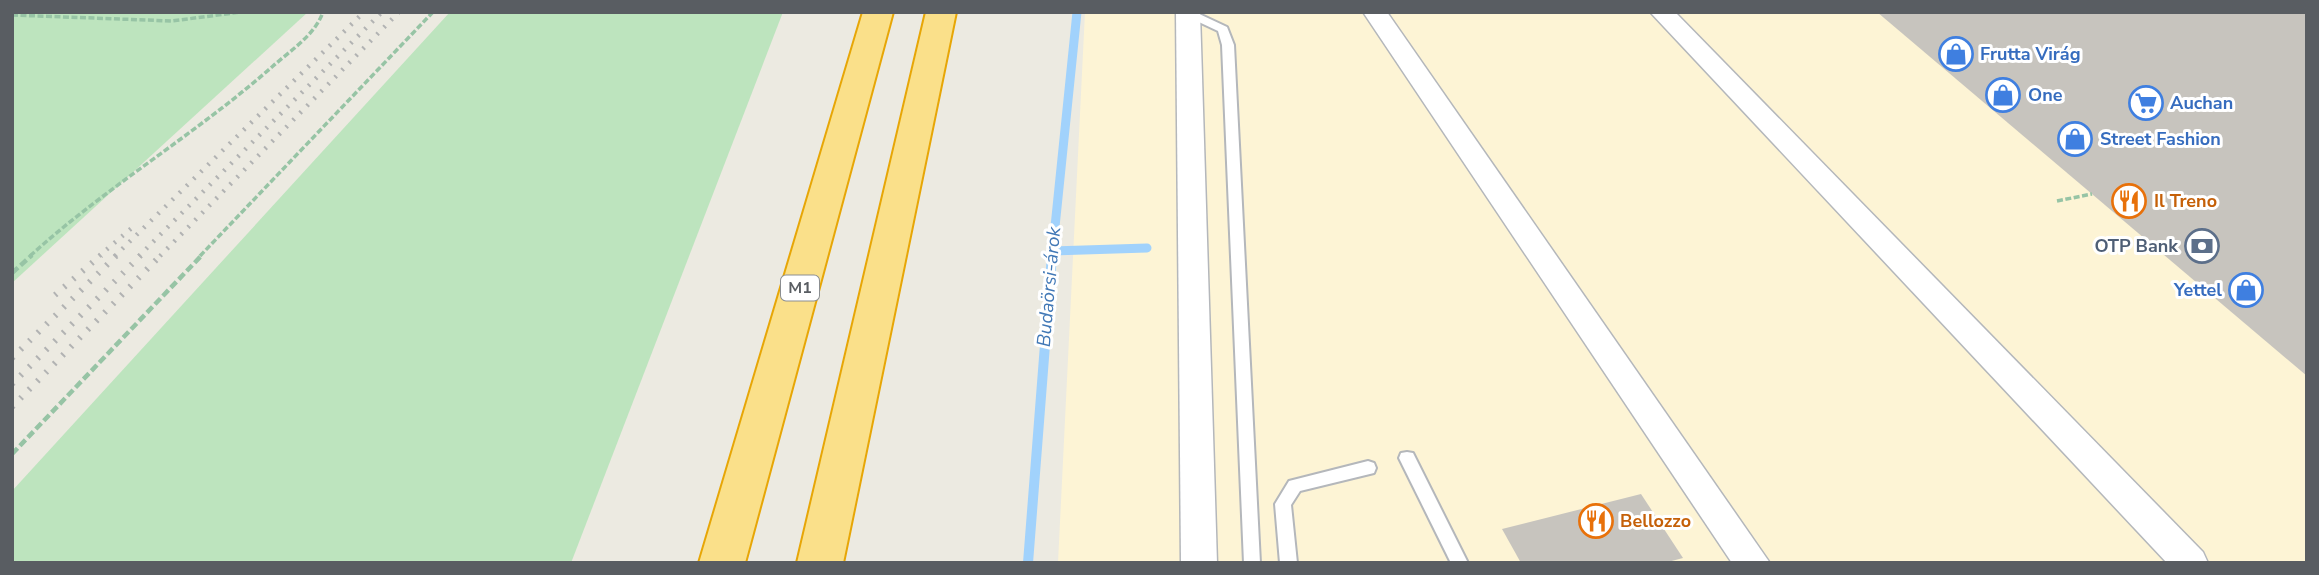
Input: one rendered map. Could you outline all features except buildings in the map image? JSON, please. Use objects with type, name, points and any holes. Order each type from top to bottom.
[{"type":"highway","name":"M1","points":[[723,563],[878,12]]},
{"type":"highway","points":[[820,563],[941,12]]},
{"type":"street","points":[[1375,12],[1752,563]]},
{"type":"street","points":[[1661,12],[2190,563]]},
{"type":"street","points":[[1188,13],[1199,563]]},
{"type":"lane","points":[[1188,13],[1223,29],[1228,45],[1252,563]]},
{"type":"lane","points":[[1407,458],[1460,563]]},
{"type":"lane","points":[[1289,563],[1283,504],[1295,486],[1368,468]]},
{"type":"path","points":[[12,15],[172,21],[241,12]]},
{"type":"path","points":[[12,273],[59,230],[231,103],[307,36],[320,21],[323,12]]},
{"type":"path","points":[[12,454],[433,12]]},
{"type":"path","points":[[2057,201],[2092,194]]},
{"type":"shaded area","points":[[1085,12],[2307,12],[2307,563],[1058,563]]},
{"type":"green space","points":[[12,12],[308,12],[12,283]]},
{"type":"green space","points":[[450,12],[783,12],[571,563],[12,563],[12,491]]},
{"type":"waterway","name":"Budaörsi-árok","points":[[1053,251],[1077,12]]},
{"type":"waterway","points":[[1053,251],[1147,248]]},
{"type":"waterway","name":"Budaörsi-árok","points":[[1052,256],[1053,251]]},
{"type":"waterway","name":"Budaörsi-árok","points":[[1028,563],[1052,255]]},
{"type":"railway","points":[[115,256],[364,12]]},
{"type":"railway","points":[[139,256],[382,12]]},
{"type":"railway","points":[[160,256],[399,12]]},
{"type":"railway","points":[[99,256],[134,226]]},
{"type":"railway","points":[[55,295],[101,255]]},
{"type":"railway","points":[[12,358],[117,255]]},
{"type":"railway","points":[[12,384],[141,255]]},
{"type":"railway","points":[[12,407],[161,255]]},
{"type":"place","name":"Frutta Virág","points":[[1956,54]]},
{"type":"place","name":"One","points":[[2003,95]]},
{"type":"place","name":"Auchan","points":[[2146,103]]},
{"type":"place","name":"Street Fashion","points":[[2075,139]]},
{"type":"place","name":"Il Treno","points":[[2129,201]]},
{"type":"place","name":"OTP Bank","points":[[2202,246]]},
{"type":"place","name":"Yettel","points":[[2246,290]]},
{"type":"place","name":"Bellozzo","points":[[1596,521]]}]
